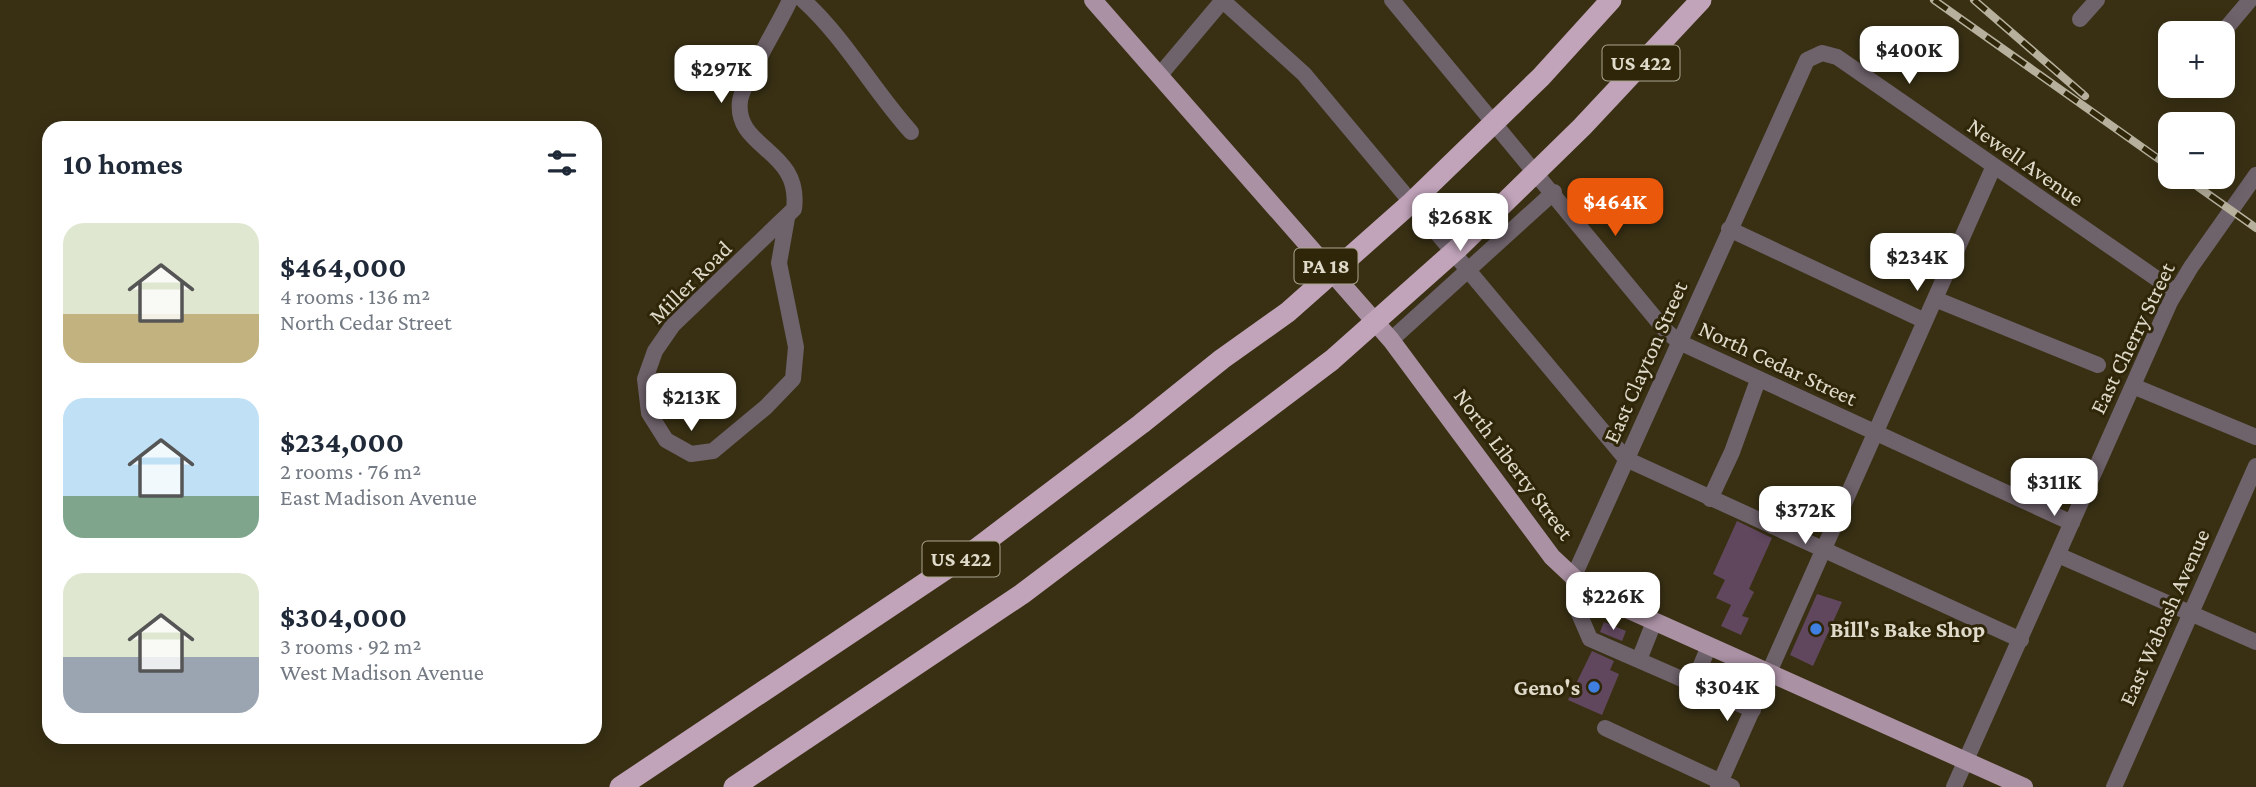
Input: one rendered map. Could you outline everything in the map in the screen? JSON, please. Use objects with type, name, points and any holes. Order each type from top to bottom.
[{"type":"highway","name":"US 422","points":[[620,787],[976,549],[1142,424],[1222,359],[1288,312],[1412,202],[1541,77],[1611,0]]},
{"type":"highway","name":"US 422","points":[[734,787],[1022,594],[1332,360],[1457,248],[1582,127],[1701,0]]},
{"type":"main road","name":"North Liberty Street","points":[[1093,0],[1391,340],[1543,546],[1573,578],[1596,595],[1654,622],[2024,787]]},
{"type":"street","name":"Miller Road","points":[[787,218],[779,263],[796,347],[793,379],[766,407],[713,451],[691,454],[666,440],[649,413],[645,379],[654,351],[673,326],[794,209],[793,182],[777,157],[745,128],[739,107],[742,90],[790,0]]},
{"type":"street","points":[[803,0],[844,45],[871,85],[911,132]]},
{"type":"street","points":[[1159,76],[1222,0],[1304,74],[1626,459],[2021,640]]},
{"type":"street","name":"North Cedar Street","points":[[1392,0],[1665,330],[1679,342],[2072,523]]},
{"type":"street","points":[[2081,19],[2097,0]]},
{"type":"street","points":[[2232,21],[2250,0]]},
{"type":"street","name":"Newell Avenue","points":[[1815,55],[1822,53],[1837,57],[1993,168],[2176,292]]},
{"type":"street","name":"East Clayton Street","points":[[1573,578],[1801,68],[1815,55]]},
{"type":"street","points":[[1605,728],[1723,785],[1752,710],[1993,168]]},
{"type":"street","name":"East Cherry Street","points":[[1954,787],[2176,292],[2256,175]]},
{"type":"street","points":[[1391,340],[1553,192]]},
{"type":"street","points":[[1729,229],[1925,321]]},
{"type":"street","points":[[1935,299],[2098,365]]},
{"type":"street","points":[[1710,499],[1732,452],[1758,380]]},
{"type":"street","points":[[2133,386],[2256,438]]},
{"type":"street","name":"East Wabash Avenue","points":[[2114,787],[2256,466]]},
{"type":"street","points":[[2058,555],[2256,642]]},
{"type":"street","points":[[1573,578],[1578,611],[1590,639],[1752,710]]},
{"type":"street","points":[[1639,660],[1654,622]]},
{"type":"street","points":[[1693,684],[1709,646]]},
{"type":"building","points":[[1737,521],[1772,538],[1749,589],[1754,592],[1742,616],[1749,618],[1741,635],[1721,626],[1731,605],[1716,598],[1725,580],[1713,574]]},
{"type":"building","name":"Bill's Bake Shop","points":[[1817,594],[1842,602],[1813,666],[1790,655]]},
{"type":"building","points":[[1604,622],[1626,631],[1622,641],[1600,632]]},
{"type":"building","name":"Geno's","points":[[1592,651],[1614,661],[1610,670],[1619,674],[1602,715],[1568,700]]},
{"type":"railway","points":[[1934,0],[2158,159]]},
{"type":"railway","points":[[1974,0],[2085,96]]},
{"type":"railway","points":[[2201,189],[2256,228]]},
{"type":"place","name":"Bill's Bake Shop","points":[[1816,629]]},
{"type":"place","name":"Geno's","points":[[1594,687]]}]
